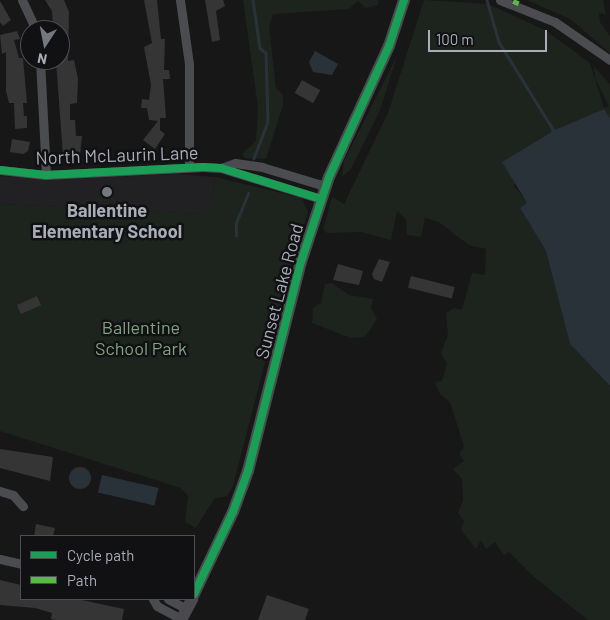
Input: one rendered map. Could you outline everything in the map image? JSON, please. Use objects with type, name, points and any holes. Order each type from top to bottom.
[{"type":"main road","name":"Sunset Lake Road","points":[[195,592],[233,512],[248,471],[300,262],[321,199],[353,117],[389,46],[404,0]]},
{"type":"street","points":[[22,0],[31,20]]},
{"type":"street","points":[[180,0],[188,64],[189,167]]},
{"type":"street","points":[[500,0],[554,22],[610,60]]},
{"type":"street","points":[[41,70],[46,175]]},
{"type":"street","name":"North McLaurin Lane","points":[[221,168],[235,163],[262,167],[326,186]]},
{"type":"street","name":"North McLaurin Lane","points":[[0,170],[46,175],[189,167],[221,168],[321,199]]},
{"type":"street","points":[[0,490],[13,495],[23,506]]},
{"type":"street","points":[[0,559],[20,564]]},
{"type":"street","points":[[154,600],[158,606],[185,612]]},
{"type":"street","points":[[169,600],[185,612]]},
{"type":"shaded area","points":[[315,51],[338,64],[332,75],[313,72],[309,62]]},
{"type":"shaded area","points":[[604,109],[610,118],[610,386],[570,344],[546,251],[520,208],[527,203],[502,162],[555,130]]},
{"type":"shaded area","name":"Ballentine Elementary School","points":[[176,174],[215,177],[212,204],[201,214],[0,204],[0,176],[51,180]]},
{"type":"shaded area","points":[[80,467],[88,470],[91,478],[88,486],[80,489],[72,486],[69,478],[72,470]]},
{"type":"shaded area","points":[[102,475],[159,488],[154,506],[98,493]]},
{"type":"green space","points":[[243,0],[378,0],[378,5],[366,8],[358,1],[349,9],[273,14],[269,27],[276,88],[283,95],[283,105],[266,159],[245,158],[242,154],[256,141],[258,107]]},
{"type":"green space","points":[[424,0],[488,4],[545,30],[590,63],[604,108],[609,106],[595,78],[594,67],[610,84],[610,118],[603,109],[550,133],[514,186],[528,203],[520,208],[546,251],[570,344],[610,386],[610,620],[588,620],[533,576],[509,552],[504,555],[495,542],[486,549],[481,540],[476,549],[461,530],[464,521],[458,513],[463,500],[462,479],[453,469],[464,461],[459,454],[464,446],[450,402],[440,394],[435,382],[442,381],[447,363],[441,354],[448,335],[446,313],[454,308],[462,310],[472,273],[485,275],[486,249],[469,245],[439,222],[425,218],[421,237],[407,235],[406,219],[397,211],[391,240],[361,232],[327,233],[323,229],[332,197],[344,204],[388,113]]},
{"type":"green space","points":[[527,0],[603,0],[606,15],[599,13],[600,22],[610,36],[610,53],[570,19]]},
{"type":"green space","points":[[397,56],[380,110],[351,169],[342,177],[344,161]]},
{"type":"green space","name":"Ballentine School Park","points":[[215,177],[302,198],[308,212],[286,281],[233,486],[227,496],[214,499],[196,528],[185,522],[188,496],[181,488],[0,431],[0,204],[201,214],[212,204]]},
{"type":"green space","points":[[332,283],[349,295],[373,299],[371,308],[377,319],[365,337],[351,338],[312,323],[313,308],[321,303],[325,284]]},
{"type":"building","points":[[45,0],[64,0],[69,12],[69,20],[52,20],[52,11]]},
{"type":"building","points":[[144,0],[157,0],[161,39],[165,39],[164,70],[169,70],[170,79],[163,79],[166,118],[160,118],[160,130],[165,134],[155,149],[143,140],[158,121],[149,120],[147,108],[141,108],[142,99],[149,100],[151,85],[144,47],[152,43]]},
{"type":"building","points":[[205,0],[223,0],[225,6],[216,11],[220,40],[212,42]]},
{"type":"building","points":[[0,1],[11,20],[3,26],[0,22]]},
{"type":"building","points":[[17,31],[20,39],[14,40],[20,58],[20,70],[24,70],[27,103],[23,103],[24,116],[27,116],[27,128],[15,129],[14,103],[9,103],[6,91],[6,52],[2,54],[0,35]]},
{"type":"building","points":[[74,60],[78,79],[77,103],[70,104],[70,120],[75,120],[76,136],[82,136],[80,155],[63,156],[57,70],[70,70],[70,61]]},
{"type":"building","points":[[302,80],[320,90],[313,103],[295,93]]},
{"type":"building","points":[[12,139],[30,142],[28,151],[23,154],[10,152]]},
{"type":"building","points":[[379,259],[390,262],[382,282],[374,279],[372,274]]},
{"type":"building","points":[[338,264],[363,271],[359,285],[333,280]]},
{"type":"building","points":[[411,276],[455,287],[452,299],[408,288]]},
{"type":"building","points":[[37,296],[41,305],[21,314],[17,305]]},
{"type":"building","points":[[0,449],[53,457],[50,481],[0,468]]},
{"type":"building","points":[[36,524],[55,528],[53,535],[34,535]]},
{"type":"building","points":[[0,580],[20,585],[20,600],[82,600],[124,609],[122,620],[56,620],[51,619],[52,613],[35,608],[0,605]]},
{"type":"building","points":[[267,595],[309,609],[305,620],[258,620]]},
{"type":"waterway","points":[[253,0],[260,48],[266,53],[268,122],[254,158]]},
{"type":"waterway","points":[[487,0],[499,42],[553,129],[552,135]]},
{"type":"waterway","points":[[236,236],[236,223],[248,193]]},
{"type":"marked path","points":[[515,5],[517,0]]},
{"type":"cycle path","points":[[195,592],[233,512],[248,471],[301,262],[329,177],[389,46],[404,0]]},
{"type":"cycle path","points":[[0,170],[46,175],[203,167],[221,168],[321,199]]},
{"type":"place","name":"Ballentine Elementary School","points":[[107,192]]}]
